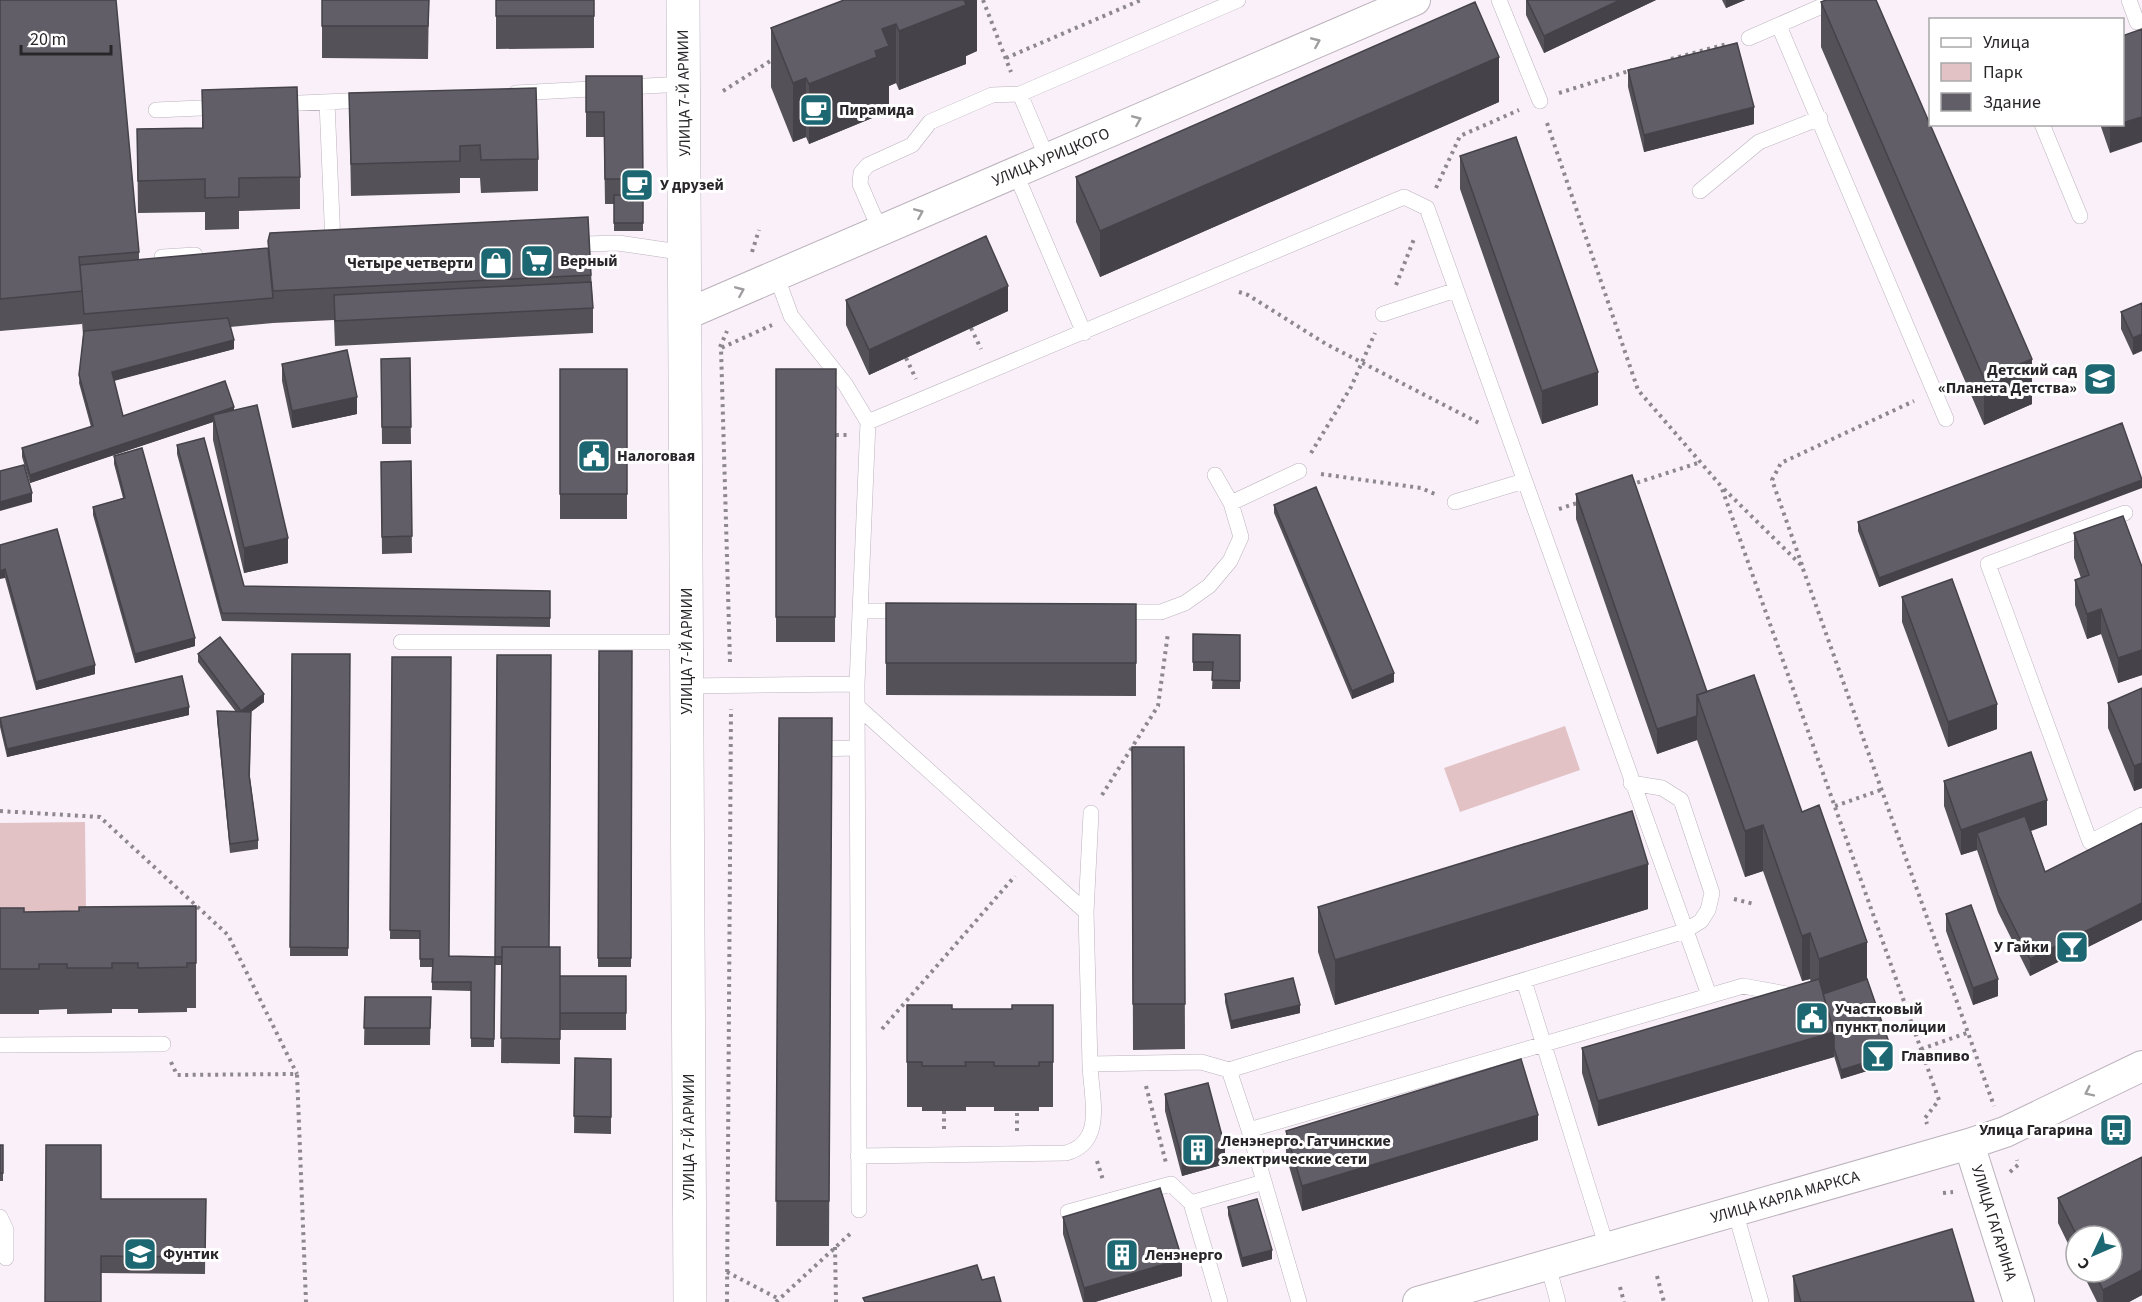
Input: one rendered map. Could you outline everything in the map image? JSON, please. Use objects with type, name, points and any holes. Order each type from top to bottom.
[{"type":"street","name":"УЛИЦА 7-Й АРМИИ","points":[[683,0],[687,314],[690,1302]]},
{"type":"street","name":"УЛИЦА УРИЦКОГО","points":[[687,314],[1412,0]]},
{"type":"street","name":"УЛИЦА КАРЛА МАРКСА","points":[[1418,1302],[1970,1144],[2005,1132],[2142,1066]]},
{"type":"street","name":"УЛИЦА ГАГАРИНА","points":[[1970,1144],[2019,1302]]},
{"type":"lane","points":[[880,230],[860,184],[861,173],[868,165],[912,145],[930,122],[992,95],[1020,94],[1238,0]]},
{"type":"lane","points":[[1499,0],[1540,101]]},
{"type":"lane","points":[[1749,38],[1836,0]]},
{"type":"lane","points":[[2129,0],[2134,24]]},
{"type":"lane","points":[[1779,26],[1946,419]]},
{"type":"lane","points":[[504,93],[684,84]]},
{"type":"lane","points":[[1020,94],[1047,158]]},
{"type":"lane","points":[[259,105],[386,99]]},
{"type":"lane","points":[[327,102],[333,244]]},
{"type":"lane","points":[[156,110],[236,106]]},
{"type":"lane","points":[[1700,191],[1760,142],[1820,118]]},
{"type":"lane","points":[[2043,126],[2080,216]]},
{"type":"lane","points":[[1015,172],[1084,333]]},
{"type":"lane","points":[[868,422],[1404,197],[1427,208],[1631,783],[1709,995]]},
{"type":"lane","points":[[586,244],[618,243],[686,253]]},
{"type":"lane","points":[[162,257],[208,254]]},
{"type":"lane","points":[[776,275],[791,316],[845,384],[868,422],[856,684],[859,1218]]},
{"type":"lane","points":[[1383,314],[1456,290]]},
{"type":"lane","points":[[1230,503],[1299,471]]},
{"type":"lane","points":[[1103,612],[1161,612],[1185,603],[1209,586],[1230,561],[1241,537],[1230,503],[1215,475]]},
{"type":"lane","points":[[1455,502],[1524,481]]},
{"type":"lane","points":[[2125,513],[1988,564],[2090,842],[2142,815]]},
{"type":"lane","points":[[860,611],[918,611]]},
{"type":"lane","points":[[401,642],[687,642]]},
{"type":"lane","points":[[687,686],[856,684]]},
{"type":"lane","points":[[857,706],[1086,912]]},
{"type":"lane","points":[[792,749],[857,748]]},
{"type":"lane","points":[[1090,1064],[1201,1062],[1229,1070],[1685,931],[1701,921],[1708,910],[1712,893],[1681,800],[1662,788],[1631,783]]},
{"type":"lane","points":[[858,1156],[1066,1153],[1078,1150],[1088,1141],[1093,1131],[1086,912],[1091,813]]},
{"type":"lane","points":[[1524,981],[1606,1248]]},
{"type":"lane","points":[[1249,1130],[1743,986],[1787,994]]},
{"type":"lane","points":[[0,1045],[163,1044]]},
{"type":"lane","points":[[1229,1070],[1249,1130],[1299,1302]]},
{"type":"lane","points":[[1191,1203],[1264,1182]]},
{"type":"lane","points":[[1068,1212],[1172,1184],[1191,1203],[1220,1302]]},
{"type":"lane","points":[[1735,1211],[1761,1302]]},
{"type":"lane","points":[[0,1217],[6,1230],[6,1258]]},
{"type":"lane","points":[[1548,1265],[1558,1302]]},
{"type":"path","points":[[983,0],[1020,94]]},
{"type":"path","points":[[1006,58],[1141,0]]},
{"type":"path","points":[[1663,62],[1749,38]]},
{"type":"path","points":[[723,91],[780,55]]},
{"type":"path","points":[[1455,502],[1421,488],[1299,471],[1350,387],[1460,136],[1587,82],[1641,68]]},
{"type":"path","points":[[1547,123],[1638,390],[1721,486],[1802,566]]},
{"type":"path","points":[[1205,282],[1248,295],[1361,363],[1508,436]]},
{"type":"path","points":[[727,1302],[731,685],[721,348],[791,316]]},
{"type":"path","points":[[1935,392],[1781,463],[1772,480],[1997,1115]]},
{"type":"path","points":[[1620,489],[1701,462]]},
{"type":"path","points":[[1721,486],[1939,1100],[1925,1118],[1928,1127]]},
{"type":"path","points":[[1536,516],[1588,499]]},
{"type":"path","points":[[1091,813],[1158,706],[1171,608]]},
{"type":"path","points":[[1835,806],[1881,790]]},
{"type":"path","points":[[0,811],[99,817],[228,935],[297,1074],[306,1302]]},
{"type":"path","points":[[858,1056],[1029,860]]},
{"type":"path","points":[[1921,1049],[1967,1034]]},
{"type":"path","points":[[1140,1063],[1172,1184]]},
{"type":"path","points":[[177,1075],[297,1074]]},
{"type":"path","points":[[1088,1141],[1101,1170],[1107,1201]]},
{"type":"path","points":[[2009,1172],[2019,1165],[2013,1151]]},
{"type":"path","points":[[727,1272],[778,1300],[835,1247],[859,1218]]},
{"type":"path","points":[[835,1247],[836,1302]]},
{"type":"path","points":[[1657,1276],[1664,1302]]},
{"type":"path","points":[[1620,1287],[1624,1302]]},
{"type":"green space","points":[[1565,726],[1580,770],[1460,812],[1444,768]]},
{"type":"green space","points":[[85,822],[86,912],[0,913],[0,823]]},
{"type":"building","points":[[0,0],[116,0],[139,252],[79,257],[82,291],[0,299]]},
{"type":"building","points":[[322,0],[429,0],[428,26],[322,26]]},
{"type":"building","points":[[496,0],[594,0],[594,16],[496,16]]},
{"type":"building","points":[[844,0],[964,0],[966,5],[899,31],[896,24],[882,29],[889,46],[875,51],[877,57],[809,84],[806,78],[793,83],[771,28]]},
{"type":"building","points":[[1527,0],[1620,0],[1544,36]]},
{"type":"building","points":[[1826,0],[1876,0],[2032,359],[1984,379],[1821,2]]},
{"type":"building","points":[[1475,2],[1499,57],[1100,231],[1076,177]]},
{"type":"building","points":[[2142,29],[2142,117],[2124,122],[2124,35]]},
{"type":"building","points":[[1737,43],[1754,107],[1644,135],[1628,70]]},
{"type":"building","points":[[586,76],[642,76],[643,179],[605,179],[604,112],[586,112]]},
{"type":"building","points":[[297,87],[300,177],[239,178],[239,197],[205,198],[205,179],[138,181],[137,129],[203,128],[202,90]]},
{"type":"building","points":[[536,88],[538,159],[481,160],[480,145],[460,146],[460,161],[351,164],[349,93]]},
{"type":"building","points":[[1516,137],[1598,372],[1542,391],[1460,156]]},
{"type":"building","points":[[614,195],[643,195],[643,223],[614,223]]},
{"type":"building","points":[[588,217],[591,275],[273,291],[268,241],[270,233]]},
{"type":"building","points":[[986,236],[1008,286],[869,350],[846,300]]},
{"type":"building","points":[[268,248],[273,298],[84,314],[80,265]]},
{"type":"building","points":[[591,282],[593,308],[335,321],[334,295]]},
{"type":"building","points":[[2142,303],[2142,334],[2133,338],[2121,312]]},
{"type":"building","points":[[228,318],[234,340],[112,372],[123,416],[225,381],[234,407],[30,475],[22,448],[93,426],[79,375],[84,331]]},
{"type":"building","points":[[347,350],[357,397],[292,411],[282,364]]},
{"type":"building","points":[[410,358],[411,427],[382,427],[381,359]]},
{"type":"building","name":"Налоговая","points":[[560,369],[627,369],[627,494],[560,494]]},
{"type":"building","points":[[776,369],[836,369],[835,617],[776,617]]},
{"type":"building","points":[[257,405],[288,538],[244,548],[213,415]]},
{"type":"building","points":[[2122,423],[2142,480],[1879,578],[1858,522]]},
{"type":"building","points":[[204,438],[244,586],[550,591],[550,618],[222,613],[177,445]]},
{"type":"building","points":[[142,448],[195,638],[135,654],[93,507],[125,498],[114,456]]},
{"type":"building","points":[[411,461],[412,536],[382,537],[381,462]]},
{"type":"building","points":[[24,465],[32,493],[0,502],[0,471]]},
{"type":"building","points":[[1632,475],[1707,692],[1697,695],[1697,716],[1657,729],[1576,494]]},
{"type":"building","points":[[1316,487],[1394,673],[1352,691],[1274,505]]},
{"type":"building","points":[[2123,516],[2142,567],[2142,650],[2118,658],[2101,609],[2087,614],[2075,580],[2089,575],[2074,533]]},
{"type":"building","points":[[57,529],[95,665],[36,682],[5,569],[0,571],[0,545]]},
{"type":"building","points":[[1952,579],[1997,704],[1948,722],[1902,597]]},
{"type":"building","points":[[886,603],[1136,604],[1136,663],[886,663]]},
{"type":"building","points":[[1193,634],[1240,635],[1240,681],[1212,680],[1213,662],[1193,662]]},
{"type":"building","points":[[220,637],[264,694],[241,711],[198,654]]},
{"type":"building","points":[[599,651],[632,651],[631,958],[598,958]]},
{"type":"building","points":[[292,654],[350,654],[348,948],[290,947]]},
{"type":"building","points":[[497,655],[551,655],[549,947],[502,947],[502,957],[495,957]]},
{"type":"building","points":[[392,657],[451,657],[449,956],[495,957],[494,1039],[471,1038],[471,982],[432,982],[433,959],[420,959],[420,931],[390,930]]},
{"type":"building","points":[[1754,675],[1802,812],[1819,805],[1867,942],[1819,959],[1810,933],[1802,936],[1763,825],[1745,831],[1697,695]]},
{"type":"building","points":[[182,676],[189,707],[7,749],[0,718]]},
{"type":"building","points":[[2142,688],[2142,763],[2134,766],[2108,703]]},
{"type":"building","points":[[217,711],[251,712],[249,775],[258,840],[230,844]]},
{"type":"building","points":[[779,718],[832,718],[829,1201],[776,1201]]},
{"type":"building","points":[[1132,747],[1184,747],[1185,1004],[1133,1004]]},
{"type":"building","points":[[2031,752],[2047,800],[1961,830],[1944,781]]},
{"type":"building","points":[[1632,811],[1648,864],[1335,960],[1318,907]]},
{"type":"building","points":[[2025,816],[2045,872],[2142,823],[2142,903],[2030,959],[1998,895],[1977,833]]},
{"type":"building","points":[[1971,905],[1998,979],[1973,988],[1946,914]]},
{"type":"building","points":[[196,906],[196,963],[187,963],[187,967],[138,968],[138,963],[112,963],[112,968],[67,968],[67,964],[39,964],[39,969],[0,969],[0,908],[24,908],[24,912],[79,911],[79,907]]},
{"type":"building","points":[[502,947],[560,947],[560,1039],[501,1038]]},
{"type":"building","points":[[560,976],[626,976],[626,1013],[560,1013]]},
{"type":"building","points":[[1293,978],[1300,1005],[1231,1021],[1225,994]]},
{"type":"building","points":[[1819,979],[1834,1032],[1598,1101],[1582,1048]]},
{"type":"building","points":[[1867,979],[1893,1054],[1841,1070],[1834,1048],[1834,1032],[1823,994]]},
{"type":"building","points":[[365,997],[431,997],[430,1028],[364,1028]]},
{"type":"building","points":[[907,1005],[952,1005],[952,1009],[1012,1009],[1012,1005],[1053,1005],[1053,1062],[1039,1062],[1039,1066],[994,1066],[994,1062],[965,1062],[966,1066],[922,1066],[922,1062],[907,1062]]},
{"type":"building","points":[[575,1058],[611,1059],[611,1117],[574,1116]]},
{"type":"building","points":[[1521,1059],[1538,1115],[1302,1186],[1286,1131]]},
{"type":"building","name":"Ленэнерго. Гатчинские электрические сети","points":[[1208,1083],[1225,1147],[1182,1159],[1165,1094]]},
{"type":"building","points":[[0,1145],[3,1145],[3,1173],[0,1173]]},
{"type":"building","points":[[46,1145],[101,1145],[101,1199],[206,1199],[205,1257],[101,1256],[101,1302],[45,1302]]},
{"type":"building","points":[[2142,1157],[2142,1270],[2124,1279],[2124,1224],[2071,1224],[2058,1198]]},
{"type":"building","name":"Ленэнерго","points":[[1160,1188],[1182,1259],[1084,1288],[1063,1217]]},
{"type":"building","points":[[1257,1199],[1272,1250],[1242,1258],[1228,1207]]},
{"type":"building","points":[[1952,1229],[1974,1302],[1801,1302],[1793,1276]]},
{"type":"building","points":[[977,1265],[982,1280],[994,1277],[1001,1302],[865,1302],[863,1298]]},
{"type":"building","points":[[2100,1284],[2115,1284],[2103,1290]]},
{"type":"place","name":"Пирамида","points":[[816,110]]},
{"type":"place","name":"У друзей","points":[[637,185]]},
{"type":"place","name":"Верный","points":[[537,261]]},
{"type":"place","name":"Четыре четверти","points":[[496,263]]},
{"type":"place","name":"Детский сад «Планета Детства»","points":[[2100,379]]},
{"type":"place","name":"Налоговая","points":[[594,456]]},
{"type":"place","name":"У Гайки","points":[[2072,947]]},
{"type":"place","name":"Участковый пункт полиции","points":[[1812,1018]]},
{"type":"place","name":"Главпиво","points":[[1878,1056]]},
{"type":"place","name":"Улица Гагарина","points":[[2116,1130]]},
{"type":"place","name":"Ленэнерго. Гатчинские электрические сети","points":[[1198,1150]]},
{"type":"place","name":"Фунтик","points":[[140,1254]]},
{"type":"place","name":"Ленэнерго","points":[[1122,1255]]}]
